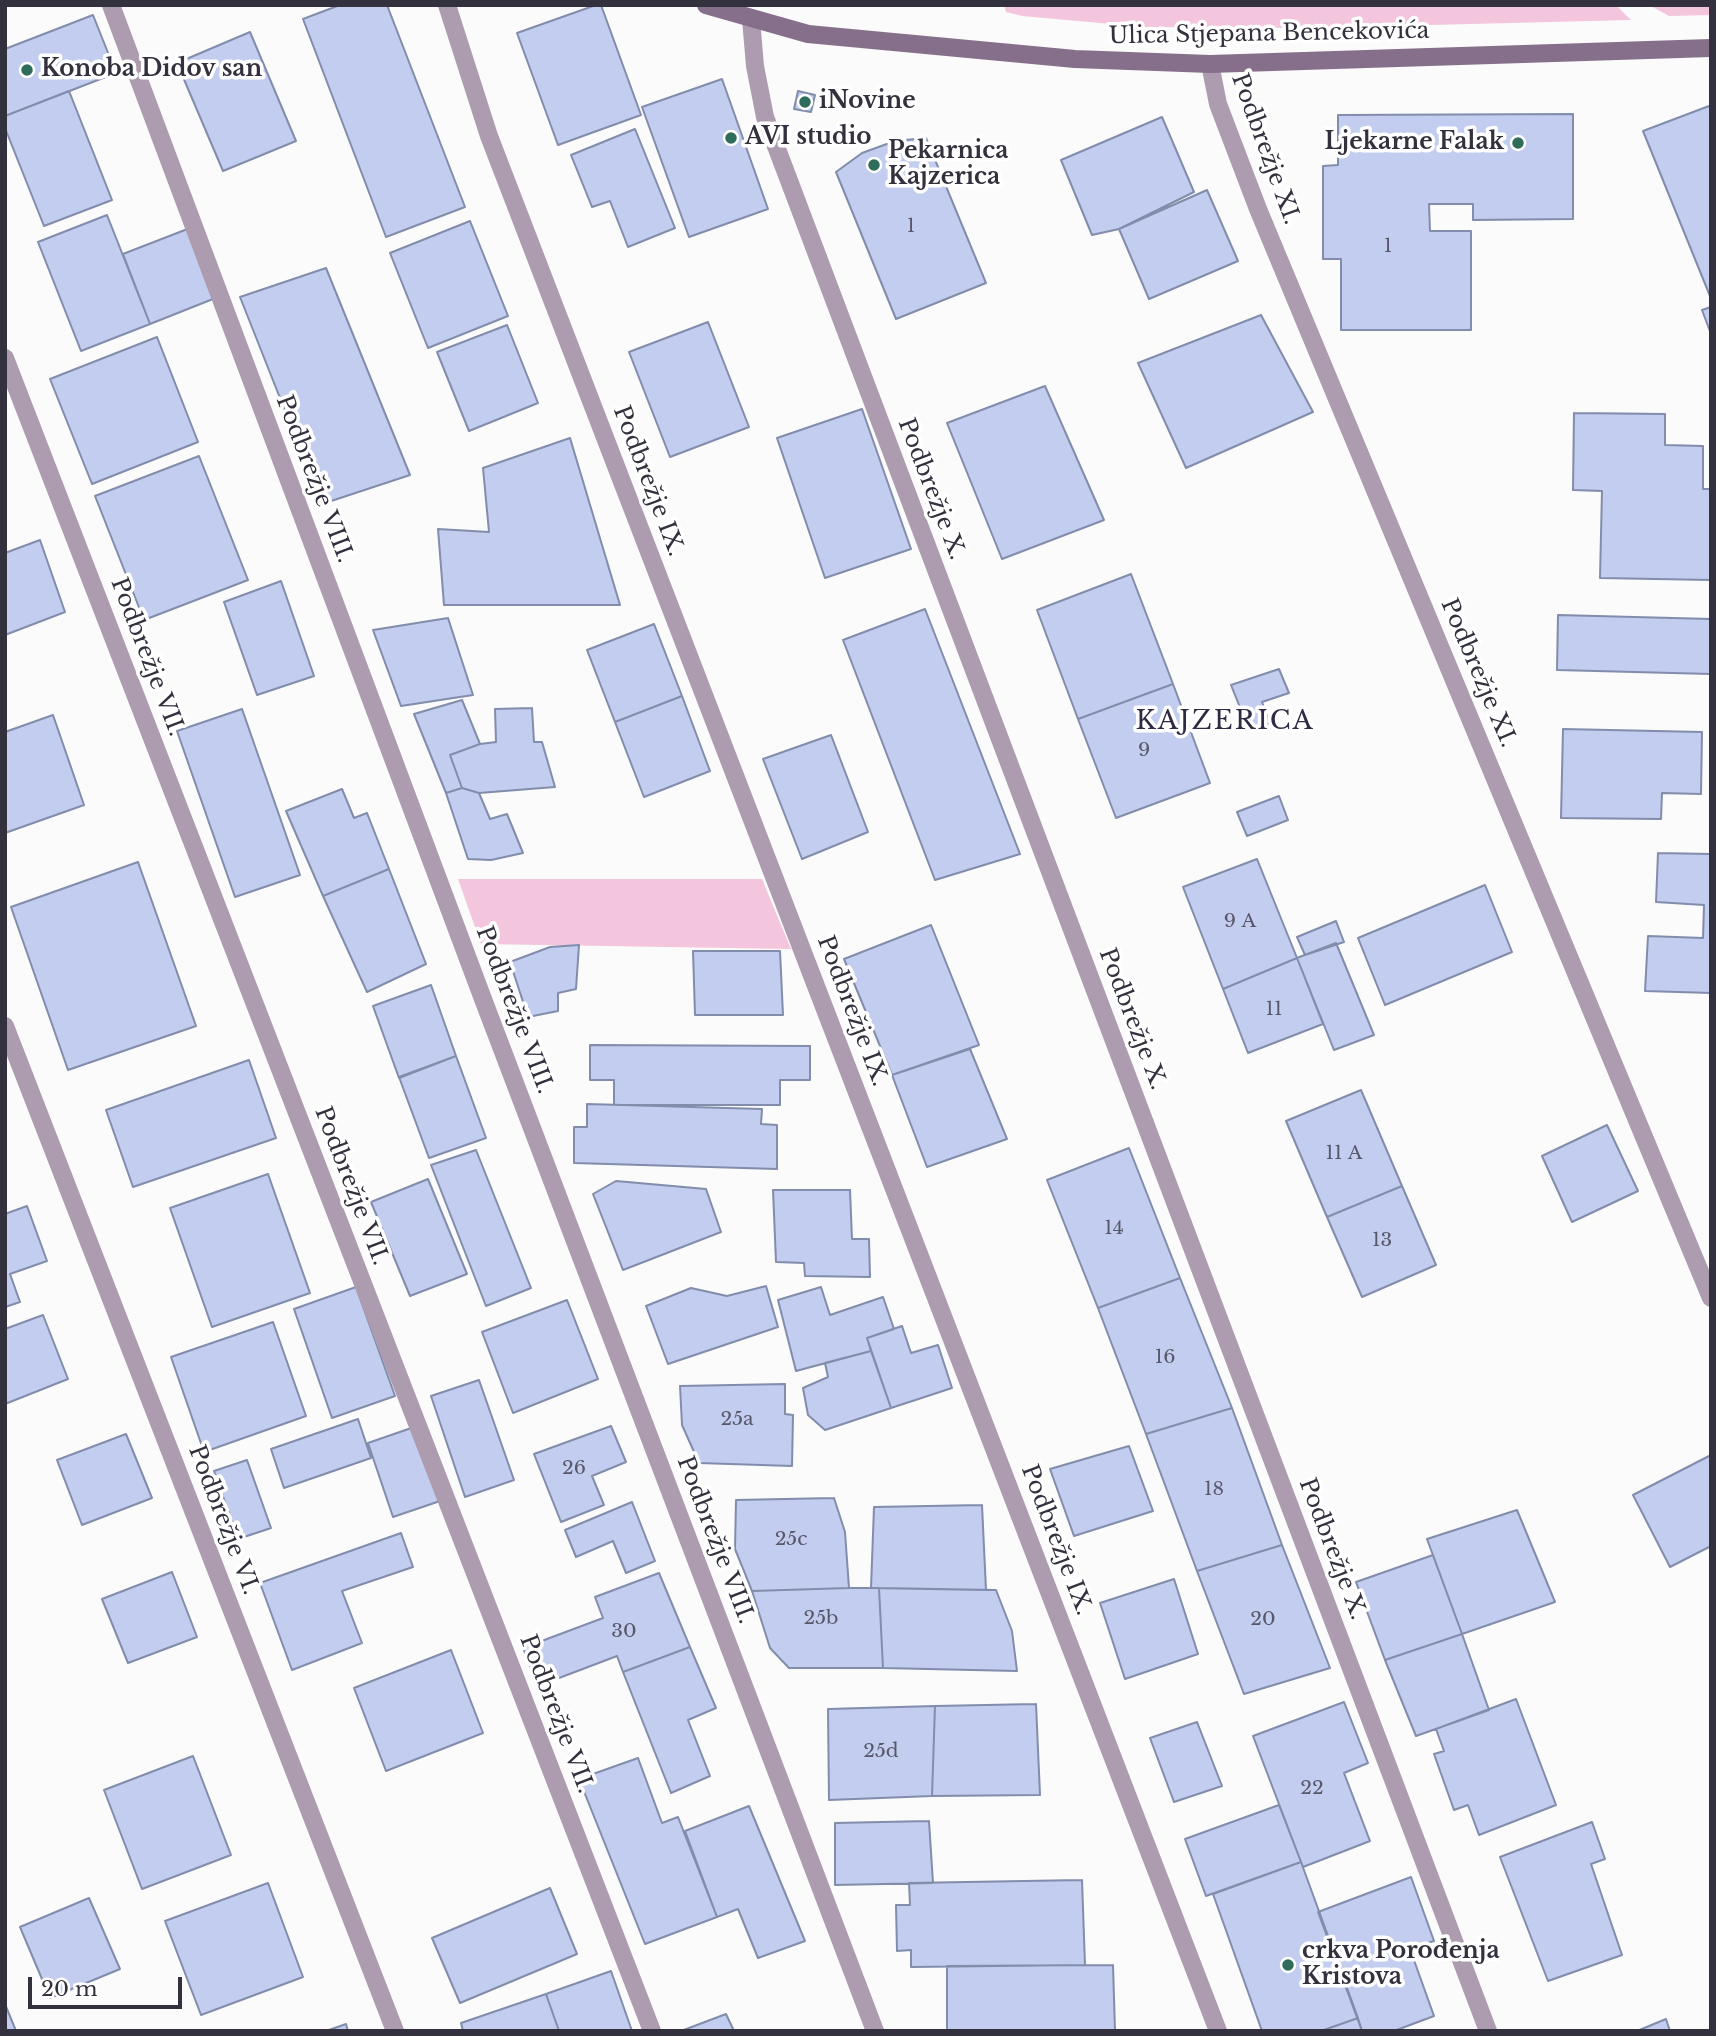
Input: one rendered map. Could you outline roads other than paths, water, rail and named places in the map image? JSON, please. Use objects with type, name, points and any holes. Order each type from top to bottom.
[{"type":"street","name":"Podbrežje VIII.","points":[[111,5],[479,987],[875,2031]]},
{"type":"street","name":"Podbrežje IX.","points":[[447,5],[489,136],[1218,2031]]},
{"type":"street","name":"Ulica Stjepana Bencekovića","points":[[706,5],[808,34],[1075,59],[1210,64],[1711,47]]},
{"type":"street","name":"Podbrežje X.","points":[[751,19],[755,66],[765,117],[1488,2031]]},
{"type":"street","name":"Podbrežje XI.","points":[[1210,64],[1218,104],[1258,209],[1711,1298]]},
{"type":"street","name":"Podbrežje VII.","points":[[5,358],[652,2031]]},
{"type":"street","name":"Podbrežje VI.","points":[[5,1026],[395,2031]]},
{"type":"place","name":"Konoba Didov san","points":[[27,70]]},
{"type":"place","name":"iNovine","points":[[805,102]]},
{"type":"place","name":"AVI studio","points":[[731,138]]},
{"type":"place","name":"Ljekarne Falak","points":[[1518,143]]},
{"type":"place","name":"Pekarnica Kajzerica","points":[[874,165]]},
{"type":"place","name":"crkva Porođenja Kristova","points":[[1288,1965]]},
{"type":"district","name":"KAJZERICA","points":[[1225,722]]}]
